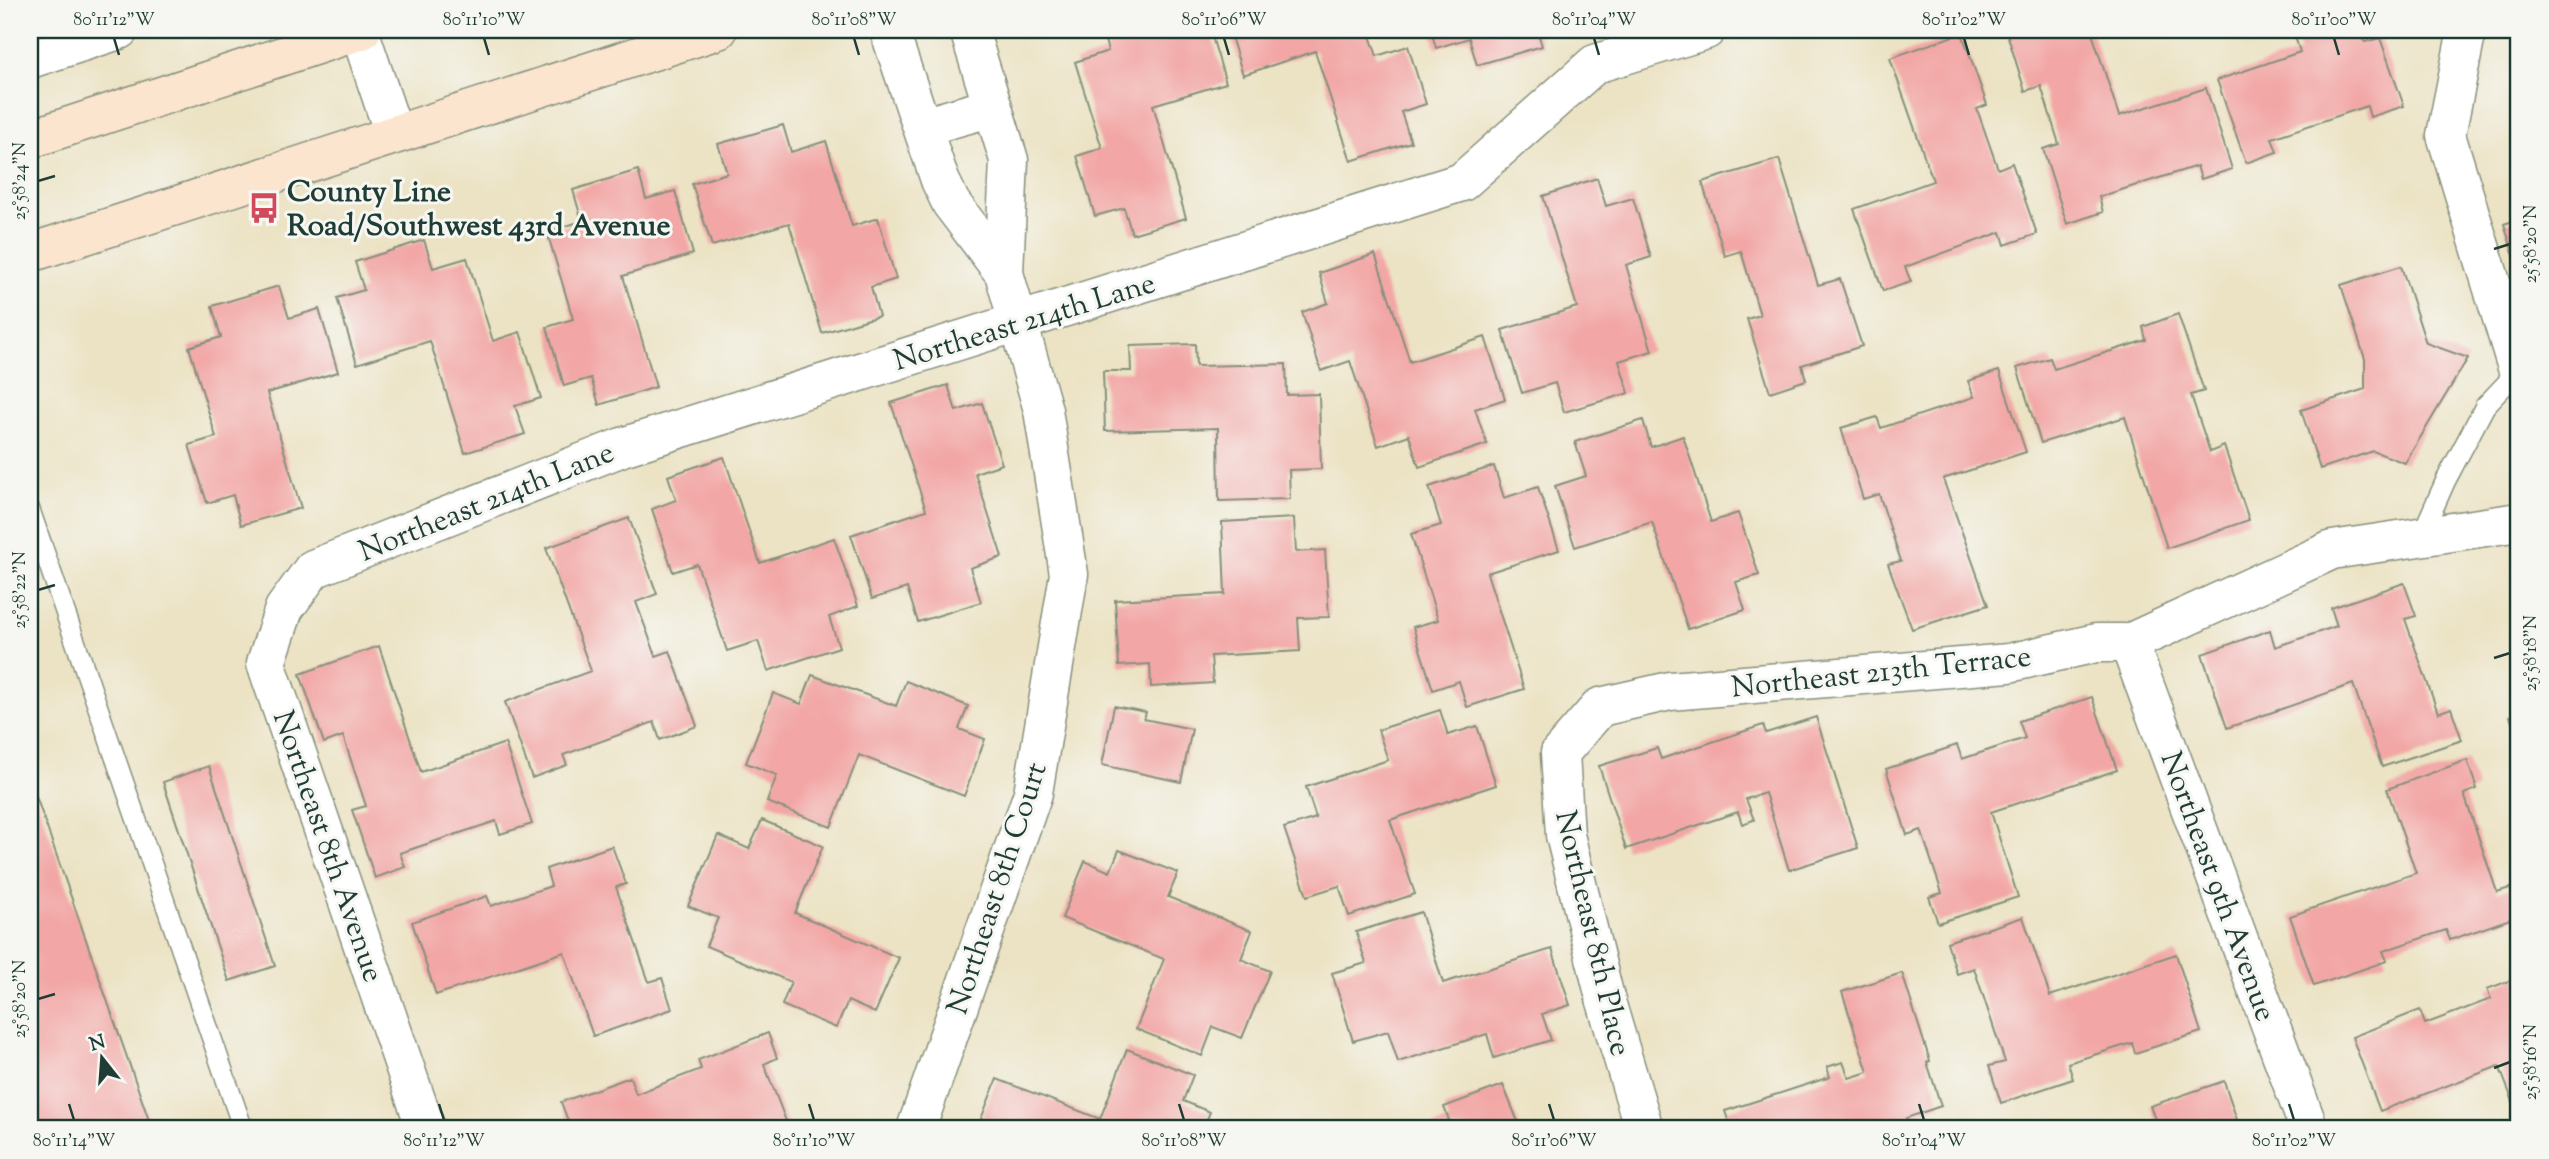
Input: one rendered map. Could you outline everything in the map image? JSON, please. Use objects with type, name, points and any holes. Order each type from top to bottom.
[{"type":"street","points":[[30,59],[119,30]]},
{"type":"street","points":[[30,139],[360,30],[394,134]]},
{"type":"street","points":[[30,253],[718,30]]},
{"type":"street","name":"Northeast 8th Court","points":[[889,30],[951,204],[1004,273],[1043,410],[1069,574],[1033,793],[916,1129]]},
{"type":"street","name":"Northeast 8th Court","points":[[969,30],[1009,160],[1004,273]]},
{"type":"street","name":"Northeast 214th Lane","points":[[313,569],[622,447],[1462,182],[1595,64],[1706,30]]},
{"type":"street","points":[[2467,30],[2446,135],[2519,372]]},
{"type":"street","points":[[922,127],[993,107]]},
{"type":"street","name":"Northeast 213th Terrace","points":[[1600,707],[1670,691],[2009,663],[2096,643],[2129,643],[2332,550],[2519,522]]},
{"type":"street","name":"Northeast 8th Avenue","points":[[313,569],[284,609],[266,663],[426,1129]]},
{"type":"street","name":"Northeast 9th Avenue","points":[[2129,643],[2309,1129]]},
{"type":"street","name":"Northeast 8th Place","points":[[1600,707],[1560,753],[1565,835],[1605,998],[1644,1129]]},
{"type":"lane","points":[[2421,536],[2446,480],[2485,407],[2519,372]]},
{"type":"lane","points":[[30,510],[243,1129]]},
{"type":"building","points":[[1102,30],[1210,30],[1226,83],[1153,105],[1186,218],[1132,234],[1124,208],[1095,216],[1077,156],[1102,148],[1075,62],[1108,51]]},
{"type":"building","points":[[1229,30],[1368,30],[1377,56],[1408,46],[1426,104],[1401,112],[1411,142],[1351,161],[1315,51],[1243,75]]},
{"type":"building","points":[[1431,30],[1537,30],[1542,46],[1477,65],[1469,38],[1436,48]]},
{"type":"building","points":[[2006,30],[2091,30],[2119,116],[2206,88],[2232,169],[2201,179],[2197,166],[2099,197],[2103,212],[2067,224],[2043,149],[2059,144],[2041,86],[2025,91]]},
{"type":"building","points":[[2293,30],[2360,30],[2365,42],[2380,38],[2404,106],[2370,117],[2367,106],[2272,138],[2277,152],[2246,163],[2217,80],[2300,52]]},
{"type":"building","points":[[1962,33],[1987,105],[1977,109],[1998,169],[2012,163],[2037,234],[2005,245],[2001,232],[1905,267],[1911,282],[1883,291],[1854,209],[1933,181],[1890,58]]},
{"type":"building","points":[[783,125],[791,152],[826,141],[852,226],[878,218],[896,279],[871,287],[879,316],[822,333],[789,223],[712,246],[692,184],[727,173],[718,144]]},
{"type":"building","points":[[1779,159],[1818,285],[1840,279],[1862,346],[1802,365],[1806,380],[1770,392],[1747,319],[1760,315],[1741,251],[1725,256],[1702,182]]},
{"type":"building","points":[[638,170],[646,199],[675,191],[693,254],[623,276],[656,387],[599,405],[591,378],[564,386],[547,327],[573,319],[547,232],[582,221],[573,190]]},
{"type":"building","points":[[1597,178],[1606,206],[1633,198],[1651,257],[1626,265],[1652,351],[1619,361],[1629,393],[1564,412],[1555,383],[1522,393],[1502,330],[1577,307],[1543,196]]},
{"type":"building","points":[[2519,219],[2519,271],[2504,224]]},
{"type":"building","points":[[424,240],[433,268],[467,258],[493,341],[520,332],[541,398],[515,406],[525,434],[465,453],[430,341],[357,364],[337,298],[364,290],[355,262]]},
{"type":"building","points":[[1375,254],[1410,362],[1485,337],[1505,399],[1475,409],[1487,444],[1419,467],[1409,435],[1378,446],[1350,361],[1321,371],[1302,312],[1328,303],[1319,273]]},
{"type":"building","points":[[2401,266],[2426,343],[2468,358],[2405,463],[2373,451],[2320,469],[2301,410],[2365,389],[2365,359],[2341,285]]},
{"type":"building","points":[[279,286],[289,318],[319,309],[338,372],[267,393],[301,508],[241,525],[233,495],[207,503],[189,445],[216,437],[189,347],[221,337],[212,306]]},
{"type":"building","points":[[2178,314],[2204,391],[2191,395],[2210,452],[2224,446],[2249,520],[2167,548],[2125,417],[2041,443],[2017,368],[2050,358],[2054,369],[2146,340],[2143,327]]},
{"type":"building","points":[[1195,344],[1196,366],[1286,364],[1287,395],[1319,394],[1321,469],[1289,470],[1290,499],[1219,501],[1218,428],[1105,431],[1103,371],[1131,371],[1130,346]]},
{"type":"building","points":[[1999,371],[2026,452],[1943,479],[1988,605],[1912,629],[1888,564],[1901,561],[1879,494],[1863,499],[1841,428],[1877,417],[1881,428],[1974,397],[1968,381]]},
{"type":"building","points":[[948,385],[956,411],[982,403],[1002,464],[975,473],[1002,557],[970,568],[981,602],[918,622],[907,588],[872,599],[851,535],[926,510],[891,403]]},
{"type":"building","points":[[1643,420],[1651,447],[1683,436],[1711,522],[1738,513],[1759,575],[1736,582],[1745,610],[1688,629],[1652,522],[1575,547],[1555,486],[1586,476],[1575,442]]},
{"type":"building","points":[[724,457],[760,563],[834,538],[858,606],[829,617],[839,647],[768,671],[758,641],[727,651],[697,564],[673,572],[652,509],[676,500],[668,476]]},
{"type":"building","points":[[1494,466],[1504,498],[1538,487],[1559,550],[1487,573],[1524,689],[1467,707],[1459,681],[1433,690],[1413,627],[1438,620],[1411,534],[1441,525],[1429,487]]},
{"type":"building","points":[[629,518],[657,594],[636,602],[656,656],[670,651],[697,726],[660,740],[654,722],[563,755],[567,765],[532,778],[505,702],[591,671],[546,548]]},
{"type":"building","points":[[1294,518],[1296,552],[1325,550],[1329,617],[1298,618],[1300,651],[1211,656],[1213,683],[1151,687],[1150,664],[1119,666],[1115,600],[1225,594],[1222,522]]},
{"type":"building","points":[[2404,583],[2416,616],[2405,619],[2438,713],[2451,708],[2462,740],[2382,767],[2353,684],[2227,728],[2202,654],[2270,630],[2275,647],[2337,626],[2331,608]]},
{"type":"building","points":[[379,646],[421,772],[505,743],[532,824],[500,834],[496,821],[400,853],[405,867],[375,878],[352,810],[366,806],[343,736],[324,743],[300,674]]},
{"type":"building","points":[[812,675],[896,706],[906,681],[968,706],[959,729],[985,739],[964,796],[859,755],[831,827],[767,802],[777,775],[746,763],[773,693],[801,704]]},
{"type":"building","points":[[2092,697],[2117,770],[1991,812],[2018,897],[1938,923],[1929,897],[1942,893],[1921,830],[1907,835],[1886,769],[1957,745],[1962,759],[2025,738],[2019,721]]},
{"type":"building","points":[[1114,706],[1146,712],[1144,719],[1192,729],[1181,782],[1102,765]]},
{"type":"building","points":[[1440,710],[1448,735],[1477,726],[1496,785],[1390,820],[1415,894],[1349,916],[1339,886],[1307,896],[1284,828],[1316,818],[1306,787],[1388,760],[1378,730]]},
{"type":"building","points":[[2519,712],[2519,745],[2510,716]]},
{"type":"building","points":[[1816,717],[1858,848],[1789,870],[1765,793],[1746,799],[1754,820],[1742,824],[1738,812],[1626,849],[1599,766],[1657,748],[1661,759],[1763,725],[1766,733]]},
{"type":"building","points":[[2467,760],[2477,789],[2464,794],[2497,892],[2510,888],[2519,916],[2450,940],[2446,930],[2383,951],[2387,961],[2314,986],[2290,916],[2416,873],[2387,789]]},
{"type":"building","points":[[209,766],[275,966],[229,981],[163,782]]},
{"type":"building","points":[[30,779],[152,1129],[32,1129]]},
{"type":"building","points":[[762,820],[823,846],[795,913],[899,958],[875,1013],[848,1001],[836,1028],[782,1005],[791,982],[706,946],[718,918],[688,906],[718,835],[749,849]]},
{"type":"building","points":[[612,846],[626,884],[616,887],[649,982],[662,978],[672,1009],[593,1036],[564,952],[436,995],[412,922],[487,896],[491,906],[551,886],[546,869]]},
{"type":"building","points":[[1119,850],[1178,873],[1168,897],[1252,931],[1241,959],[1270,971],[1242,1038],[1213,1027],[1202,1056],[1136,1029],[1164,959],[1062,918],[1085,861],[1110,872]]},
{"type":"building","points":[[1421,912],[1443,983],[1552,949],[1570,1005],[1542,1014],[1551,1040],[1494,1058],[1487,1034],[1398,1062],[1388,1031],[1353,1041],[1332,973],[1366,963],[1356,932]]},
{"type":"building","points":[[2023,917],[2050,996],[2176,954],[2201,1032],[2135,1053],[2132,1043],[2068,1063],[2073,1079],[2001,1103],[1989,1066],[2005,1062],[1974,968],[1957,974],[1947,942]]},
{"type":"building","points":[[1902,973],[1930,1061],[1927,1062],[1941,1106],[1906,1118],[1910,1129],[1731,1129],[1725,1111],[1830,1077],[1827,1067],[1843,1062],[1849,1078],[1868,1072],[1842,992]]},
{"type":"building","points":[[2519,977],[2519,1117],[2499,1066],[2380,1111],[2352,1037],[2420,1010],[2425,1024],[2491,999],[2487,989]]},
{"type":"building","points":[[768,1033],[777,1058],[764,1064],[789,1129],[571,1129],[561,1102],[630,1077],[636,1094],[701,1069],[698,1060]]},
{"type":"building","points":[[1127,1049],[1193,1075],[1183,1101],[1210,1112],[1203,1129],[977,1129],[997,1079],[1100,1119]]},
{"type":"building","points":[[2224,1081],[2240,1129],[2143,1129],[2157,1124],[2150,1106]]},
{"type":"building","points":[[1503,1085],[1521,1129],[1427,1129],[1449,1120],[1444,1107]]},
{"type":"place","name":"County Line Road/Southwest 43rd Avenue","points":[[264,208]]}]
